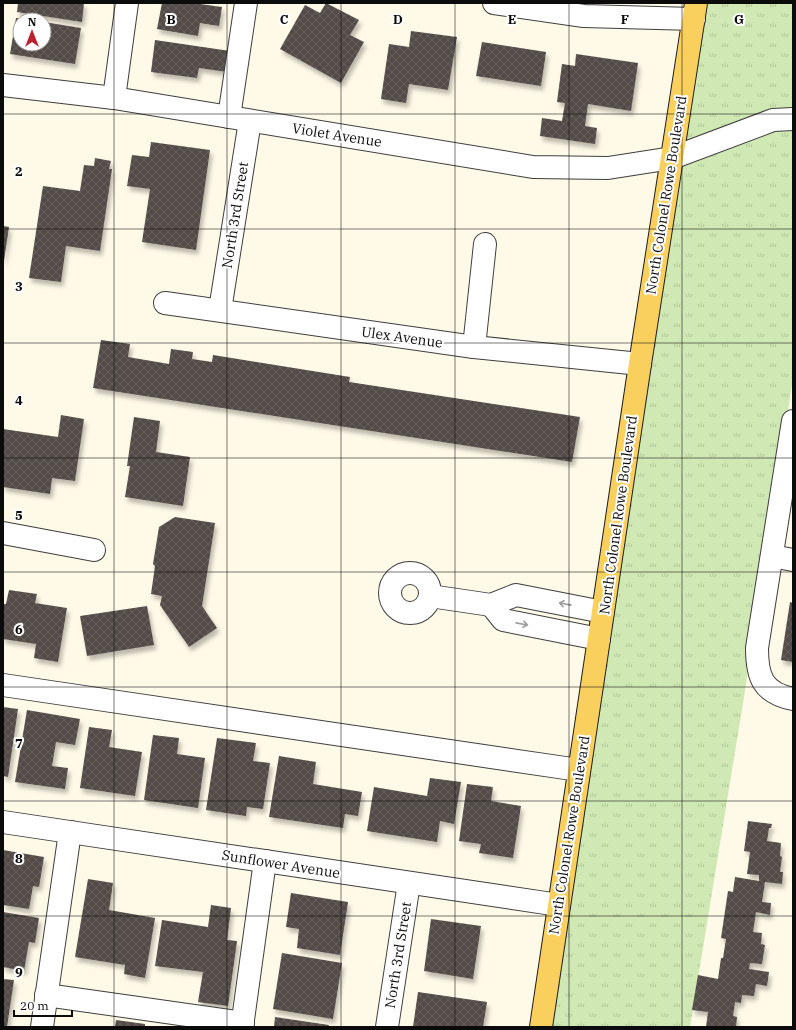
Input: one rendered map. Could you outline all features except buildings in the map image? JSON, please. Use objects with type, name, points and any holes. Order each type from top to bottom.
[{"type":"main road","name":"North Colonel Rowe Boulevard","points":[[541,1027],[640,364],[695,11]]},
{"type":"street","points":[[114,98],[127,3]]},
{"type":"street","points":[[229,117],[246,3]]},
{"type":"street","points":[[494,3],[584,16],[695,11]]},
{"type":"street","name":"Violet Avenue","points":[[3,85],[114,98],[533,167],[608,168],[672,158],[774,120],[793,119]]},
{"type":"street","name":"North 3rd Street","points":[[220,310],[250,121]]},
{"type":"street","points":[[474,347],[485,244]]},
{"type":"street","name":"Ulex Avenue","points":[[165,302],[474,347],[640,364]]},
{"type":"street","points":[[793,424],[757,648],[757,661],[760,676],[767,686],[776,694],[793,699]]},
{"type":"street","points":[[3,533],[94,550]]},
{"type":"street","points":[[772,556],[793,560]]},
{"type":"street","points":[[430,596],[491,605],[516,595],[603,612]]},
{"type":"street","points":[[491,605],[503,620],[599,639]]},
{"type":"street","points":[[3,685],[579,770]]},
{"type":"street","name":"Sunflower Avenue","points":[[3,822],[559,905]]},
{"type":"street","points":[[42,1027],[70,832]]},
{"type":"street","points":[[46,995],[242,1025],[264,861]]},
{"type":"street","name":"North 3rd Street","points":[[387,1027],[409,883]]},
{"type":"green space","points":[[701,3],[793,3],[793,378],[744,697],[690,1027],[542,1027]]}]
